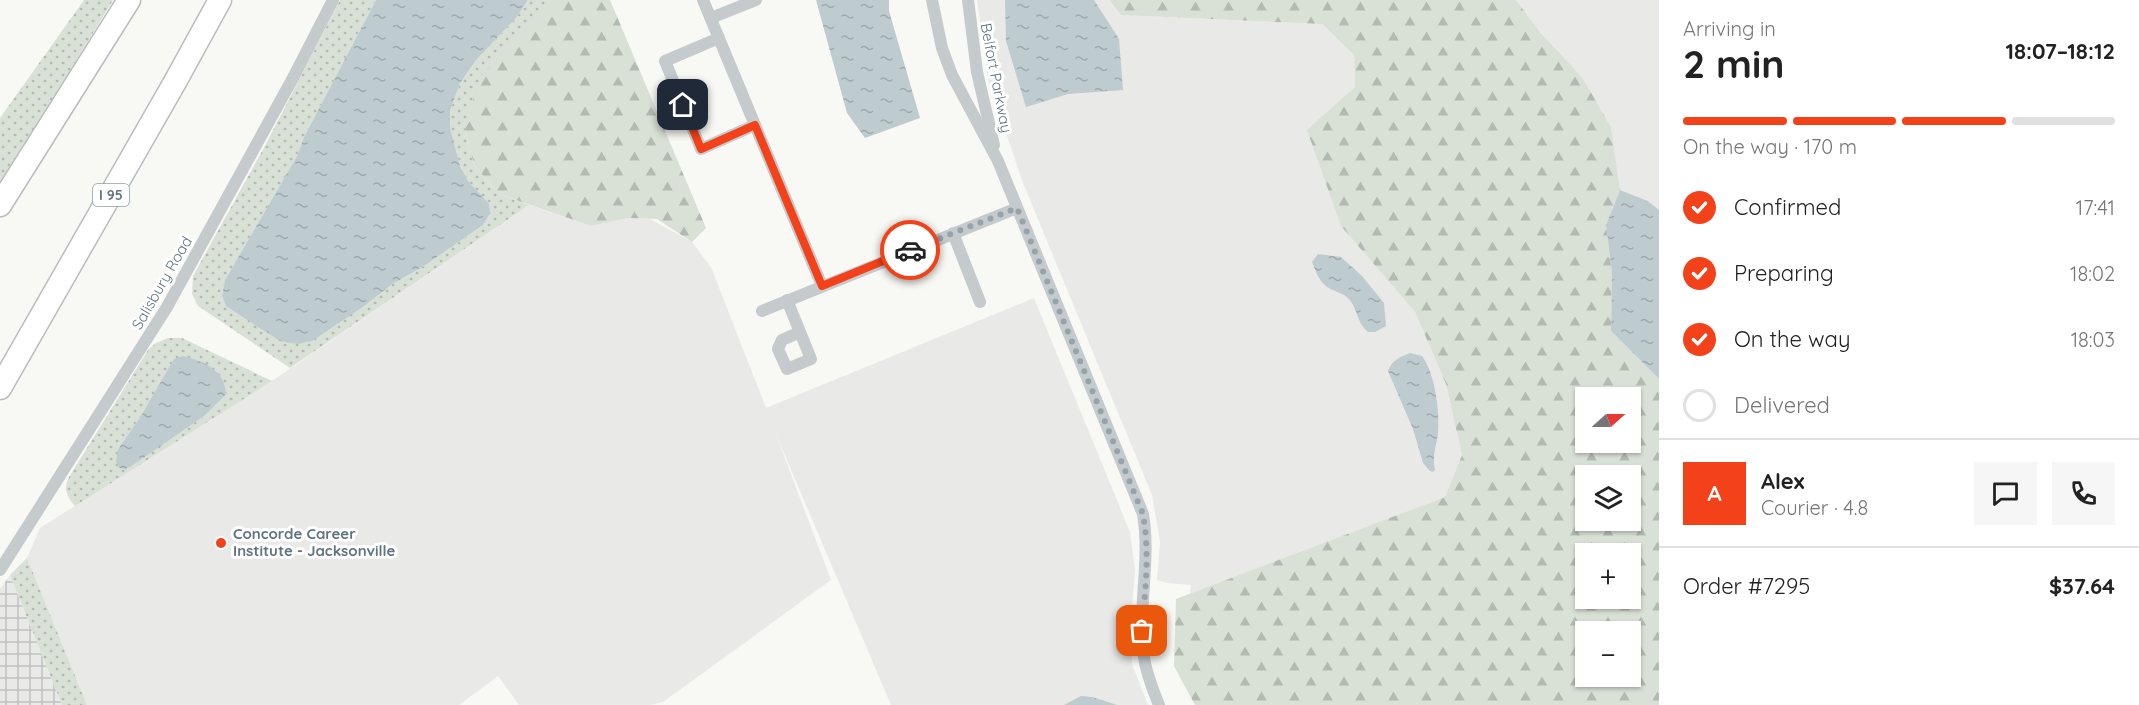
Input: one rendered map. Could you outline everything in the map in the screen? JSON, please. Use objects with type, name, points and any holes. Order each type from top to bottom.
[{"type":"highway","points":[[0,205],[129,0]]},
{"type":"highway","name":"I 95","points":[[0,388],[220,0]]},
{"type":"street","name":"Salisbury Road","points":[[0,570],[167,307],[294,76],[333,0]]},
{"type":"street","points":[[703,0],[822,286]]},
{"type":"street","points":[[711,18],[756,0]]},
{"type":"street","name":"Belfort Parkway","points":[[932,0],[942,48],[952,75],[998,161],[1143,514],[1147,558],[1142,631],[1144,657],[1159,705]]},
{"type":"street","name":"Belfort Parkway","points":[[968,0],[977,72],[998,161]]},
{"type":"street","points":[[719,38],[665,61],[701,149],[755,125]]},
{"type":"street","points":[[762,310],[1017,208]]},
{"type":"street","points":[[953,233],[980,302]]},
{"type":"street","points":[[787,300],[800,332]]},
{"type":"shaded area","points":[[977,0],[1109,0],[1121,15],[1322,24],[1354,55],[1355,87],[1341,226],[1415,312],[1446,384],[1462,455],[1445,497],[1190,594],[1191,585],[1157,580],[1160,542],[1152,495],[1023,183],[988,79]]},
{"type":"shaded area","points":[[1516,0],[1659,0],[1659,210],[1648,201],[1620,190],[1611,127],[1582,77],[1539,31]]},
{"type":"shaded area","points":[[529,205],[591,226],[628,218],[650,219],[692,242],[711,267],[766,408],[1034,298],[1130,532],[1135,570],[1131,619],[1132,664],[1148,705],[891,705],[775,432],[831,580],[663,702],[651,705],[519,705],[498,676],[459,705],[87,705],[27,558],[40,528],[272,381]]},
{"type":"shaded area","points":[[10,575],[62,705],[0,705],[0,589]]},
{"type":"green space","points":[[84,0],[113,0],[0,186],[0,118]]},
{"type":"green space","points":[[340,0],[376,0],[304,137],[297,156],[225,280],[222,296],[226,306],[367,304],[391,285],[424,266],[483,225],[489,205],[468,181],[460,166],[450,127],[450,111],[460,83],[477,59],[516,18],[528,0],[548,0],[549,3],[464,125],[474,165],[499,194],[529,205],[290,368],[198,306],[192,294],[193,276],[266,144]]},
{"type":"green space","points":[[548,0],[610,0],[706,228],[692,242],[657,219],[628,218],[591,226],[499,194],[474,165],[464,125],[482,75],[549,3]]},
{"type":"green space","points":[[1109,0],[1516,0],[1539,31],[1582,77],[1611,127],[1620,190],[1606,225],[1612,273],[1611,331],[1659,379],[1659,705],[1195,705],[1174,666],[1176,599],[1445,497],[1462,455],[1446,384],[1415,312],[1341,226],[1307,130],[1355,87],[1354,55],[1322,24],[1121,15]]},
{"type":"green space","points":[[168,338],[182,338],[272,381],[75,506],[67,493],[66,485],[69,477],[148,350],[156,343]],"holes":[[[141,416],[204,416],[125,469],[118,449]]]},
{"type":"green space","points":[[27,558],[87,705],[62,705],[10,575]]},
{"type":"water","points":[[376,0],[528,0],[516,18],[477,59],[460,83],[450,111],[450,127],[460,166],[468,181],[489,204],[490,213],[483,225],[424,266],[391,285],[312,341],[298,344],[280,341],[226,306],[222,296],[225,280],[297,156],[304,137]]},
{"type":"water","points":[[816,0],[889,0],[889,11],[920,118],[865,138],[847,113]]},
{"type":"water","points":[[1005,0],[1094,0],[1119,39],[1123,90],[1068,94],[1026,107],[1006,41]]},
{"type":"water","points":[[1620,190],[1648,201],[1659,210],[1659,379],[1611,331],[1612,273],[1606,225]]},
{"type":"water","points":[[1318,254],[1341,257],[1362,276],[1384,303],[1386,326],[1375,332],[1368,332],[1365,329],[1349,299],[1327,287],[1316,273],[1312,262]]},
{"type":"water","points":[[1410,353],[1422,356],[1427,363],[1436,393],[1438,433],[1433,472],[1423,463],[1413,429],[1388,371],[1394,362]]},
{"type":"water","points":[[183,356],[212,368],[222,379],[226,394],[204,416],[130,467],[119,468],[116,462],[118,449],[141,416],[174,359]]},
{"type":"water","points":[[1081,696],[1092,697],[1117,705],[1064,705]]},
{"type":"way so far","points":[[910,250],[1017,208],[1143,514],[1147,558],[1142,631]]},
{"type":"place","name":"Concorde Career Institute - Jacksonville","points":[[221,543]]},
{"type":"route","points":[[683,105],[701,149],[755,125],[822,286],[910,250]]}]
